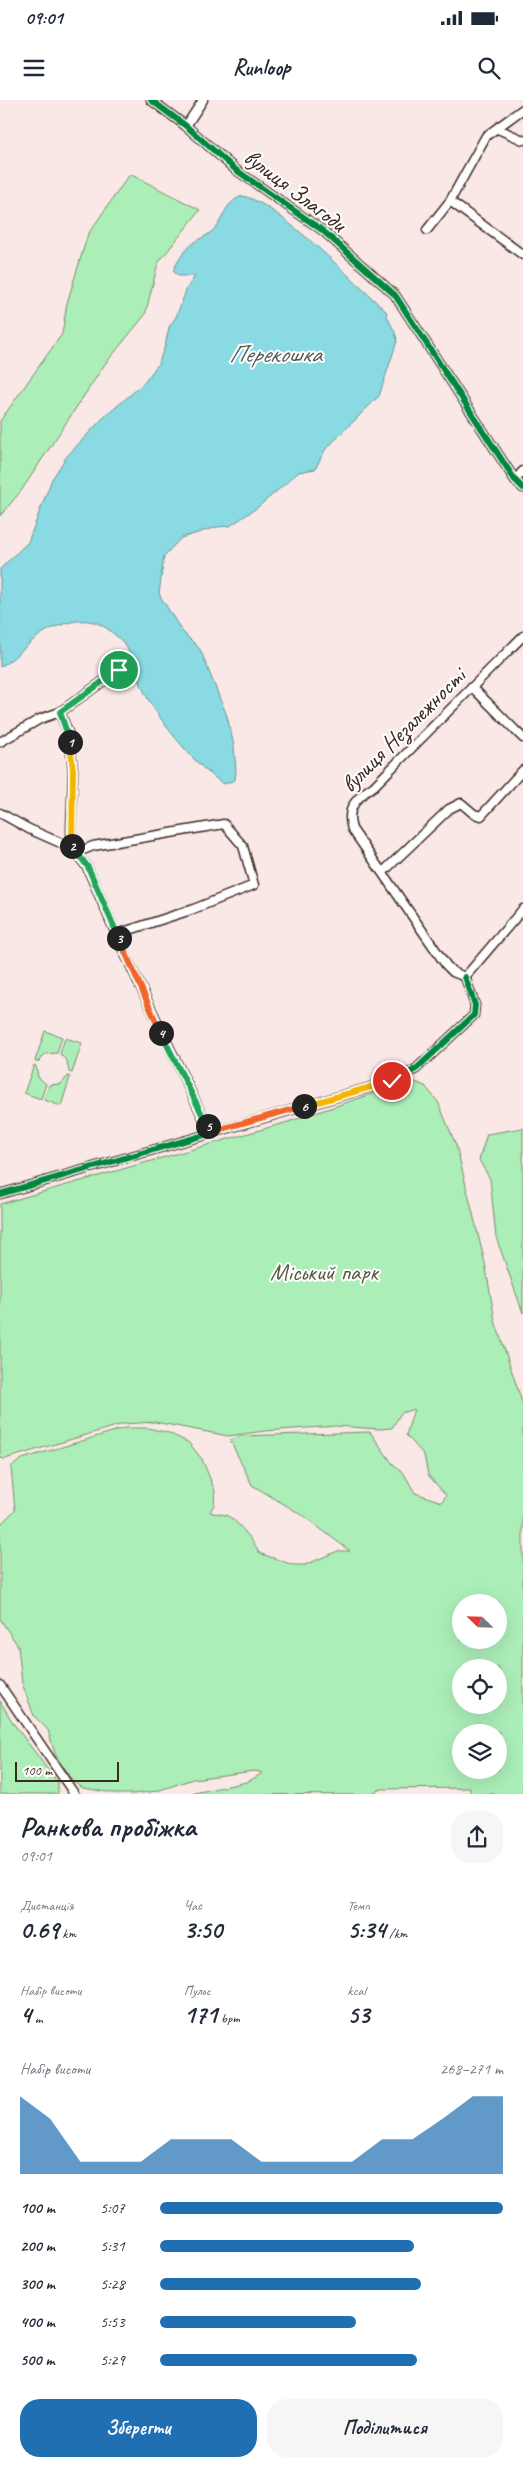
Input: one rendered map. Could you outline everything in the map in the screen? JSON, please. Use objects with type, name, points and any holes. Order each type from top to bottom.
[{"type":"street","points":[[186,126],[203,100]]},
{"type":"street","name":"вулиця Злагоди","points":[[153,101],[186,126],[236,170],[322,230],[395,295],[515,480],[523,488]]},
{"type":"street","points":[[427,230],[450,201],[486,136],[523,109]]},
{"type":"street","points":[[498,129],[523,140]]},
{"type":"street","points":[[450,201],[523,255]]},
{"type":"street","points":[[515,480],[523,471]]},
{"type":"street","name":"вулиця Незалежності","points":[[465,977],[453,972],[446,965],[352,829],[349,812],[355,801],[374,786],[523,636]]},
{"type":"street","points":[[0,742],[40,719],[60,712],[119,670]]},
{"type":"street","points":[[472,687],[523,738]]},
{"type":"street","points":[[60,712],[69,734],[73,770],[71,830],[74,850]]},
{"type":"street","points":[[383,872],[449,809],[461,803],[474,814],[481,816],[523,770]]},
{"type":"street","points":[[0,813],[29,830],[74,850],[88,867],[127,959],[210,1132]]},
{"type":"street","points":[[74,850],[224,824],[243,846],[254,885],[191,910],[117,934]]},
{"type":"street","points":[[0,1194],[392,1081],[416,1069],[474,1016],[476,1005],[465,977],[523,909]]},
{"type":"street","points":[[0,1685],[75,1794]]},
{"type":"green space","points":[[130,174],[200,210],[158,263],[145,315],[105,364],[21,491],[0,516],[0,421],[62,334],[67,303],[88,234]]},
{"type":"green space","points":[[45,1031],[62,1037],[57,1053],[45,1054],[38,1062],[35,1061]]},
{"type":"green space","points":[[65,1038],[82,1043],[72,1073],[69,1072],[67,1061],[60,1054]]},
{"type":"green space","points":[[34,1065],[36,1066],[38,1077],[46,1084],[41,1099],[24,1093]]},
{"type":"green space","points":[[68,1076],[70,1077],[61,1106],[44,1100],[49,1085],[61,1084]]},
{"type":"green space","name":"Міський парк","points":[[403,1082],[415,1082],[425,1086],[438,1102],[456,1145],[485,1263],[495,1321],[523,1405],[523,1794],[470,1794],[470,1788],[381,1789],[370,1794],[189,1794],[247,1782],[263,1773],[254,1771],[193,1779],[157,1791],[134,1794],[119,1794],[83,1788],[72,1781],[55,1754],[48,1730],[34,1716],[22,1683],[18,1646],[0,1619],[0,1525],[15,1510],[11,1467],[22,1459],[125,1428],[148,1428],[169,1433],[189,1443],[202,1459],[215,1491],[214,1505],[210,1512],[225,1515],[235,1521],[250,1538],[259,1553],[293,1565],[305,1565],[338,1551],[350,1551],[302,1515],[252,1485],[230,1440],[240,1436],[370,1432],[392,1463],[403,1472],[415,1493],[442,1502],[446,1495],[428,1475],[424,1455],[406,1435],[414,1409],[401,1413],[392,1428],[379,1429],[336,1426],[265,1431],[228,1436],[155,1422],[123,1424],[5,1459],[0,1458],[0,1204],[288,1122]]},
{"type":"green space","points":[[523,1128],[523,1313],[496,1237],[490,1179],[479,1160],[487,1134]]},
{"type":"green space","points":[[0,1701],[13,1723],[58,1783],[58,1794],[0,1794]]},
{"type":"water","name":"Перекошка","points":[[242,196],[257,201],[275,212],[337,265],[386,311],[397,341],[379,396],[325,450],[315,469],[299,472],[258,507],[230,526],[217,527],[181,538],[164,556],[159,594],[181,630],[200,649],[227,716],[234,746],[236,771],[235,780],[224,784],[213,777],[192,757],[172,734],[145,692],[126,646],[118,637],[101,625],[94,622],[80,621],[55,627],[33,640],[0,667],[0,569],[28,542],[52,479],[67,456],[102,419],[144,383],[158,364],[165,346],[169,327],[176,317],[187,288],[195,276],[179,276],[173,271],[175,267],[187,249],[210,233],[219,223],[230,204]]},
{"type":"cycle path","points":[[151,100],[186,126],[236,170],[322,230],[395,295],[515,480],[523,488]]},
{"type":"cycle path","points":[[60,712],[69,735],[73,770],[72,848],[87,867],[123,950],[210,1132]]},
{"type":"cycle path","points":[[0,1194],[392,1081],[416,1069],[474,1015],[475,1005],[465,977]]},
{"type":"route","points":[[119,670],[60,712],[69,734],[73,770],[72,848],[88,867],[123,950],[177,1066],[205,1118],[210,1132],[392,1081]]}]
